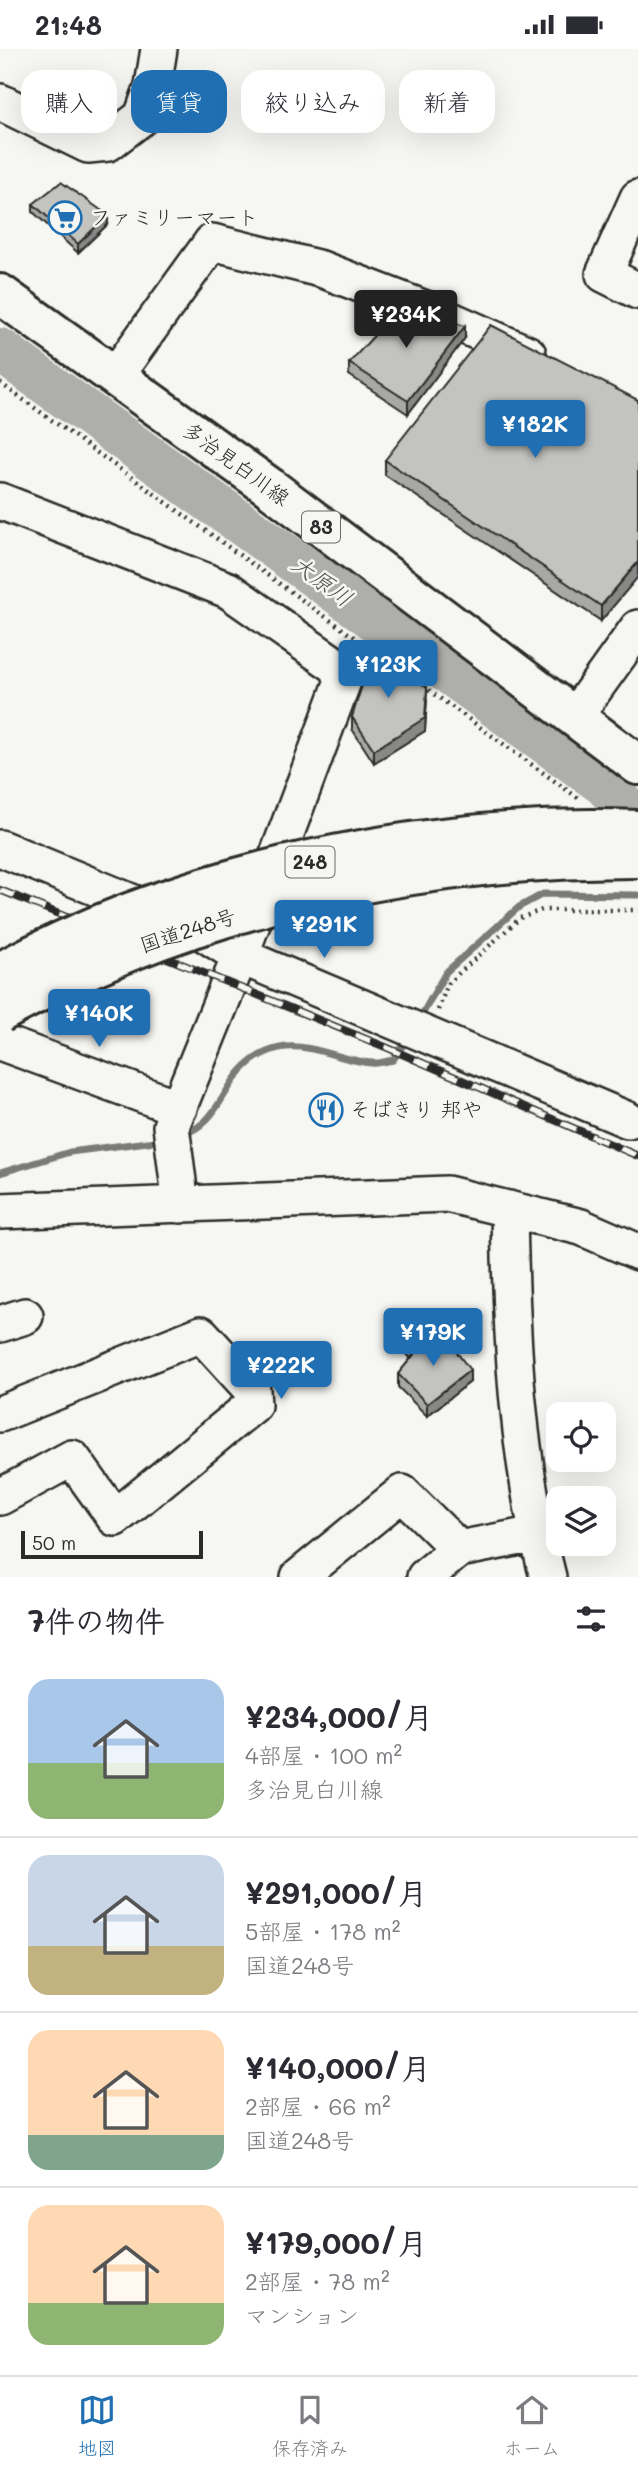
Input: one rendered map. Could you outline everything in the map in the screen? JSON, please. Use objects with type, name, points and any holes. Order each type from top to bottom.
[{"type":"main road","name":"多治見白川線","points":[[0,294],[115,376],[638,765]]},
{"type":"main road","name":"国道248号","points":[[0,972],[135,910],[232,881],[353,852],[460,834],[570,827],[638,830]]},
{"type":"main road","name":"国道248号","points":[[0,1013],[138,946],[243,912],[292,900],[355,885],[498,862],[638,858]]},
{"type":"street","points":[[0,101],[88,145],[108,143],[142,117],[153,86],[159,49]]},
{"type":"street","points":[[638,198],[604,274],[638,291]]},
{"type":"street","points":[[115,376],[212,242],[321,269],[357,282],[558,367]]},
{"type":"street","points":[[0,501],[228,590],[338,667],[343,681],[240,956],[171,1126],[181,1205]]},
{"type":"street","points":[[575,716],[638,628]]},
{"type":"street","points":[[0,848],[199,930],[240,956],[628,1119]]},
{"type":"street","points":[[0,1042],[178,1108]]},
{"type":"street","points":[[0,1211],[447,1194],[581,1227],[638,1252]]},
{"type":"street","points":[[509,1209],[516,1388],[536,1534],[548,1577]]},
{"type":"street","points":[[0,1414],[201,1334],[252,1389],[253,1405],[115,1518],[72,1458],[0,1497]]},
{"type":"street","points":[[299,1577],[401,1493],[459,1549]]},
{"type":"street","points":[[425,1577],[459,1549],[536,1534]]},
{"type":"path","points":[[0,383],[385,659]]},
{"type":"path","points":[[419,684],[579,799]]},
{"type":"path","points":[[429,1034],[448,983],[520,918],[542,910],[638,910]]},
{"type":"building","points":[[61,182],[108,215],[78,244],[33,204]]},
{"type":"building","points":[[401,306],[465,326],[408,401],[349,363]]},
{"type":"building","points":[[491,325],[638,400],[638,562],[601,606],[385,460]]},
{"type":"building","points":[[375,644],[427,688],[425,718],[374,750],[352,717]]},
{"type":"building","points":[[416,1335],[424,1344],[444,1335],[470,1370],[427,1404],[398,1374],[416,1352],[406,1341]]},
{"type":"waterway","name":"大原川","points":[[0,350],[604,784],[638,820]]},
{"type":"waterway","points":[[419,1020],[446,972],[519,907],[543,894],[638,895]]},
{"type":"waterway","points":[[182,1135],[208,1119],[241,1071],[252,1060],[267,1052],[280,1048],[306,1048],[377,1063],[393,1060],[407,1039]]},
{"type":"waterway","points":[[0,1173],[70,1152],[163,1140]]},
{"type":"railway","points":[[0,890],[388,1048],[638,1156]]},
{"type":"place","name":"ファミリーマート","points":[[65,218]]},
{"type":"place","name":"そばきり 邦や","points":[[326,1110]]}]
